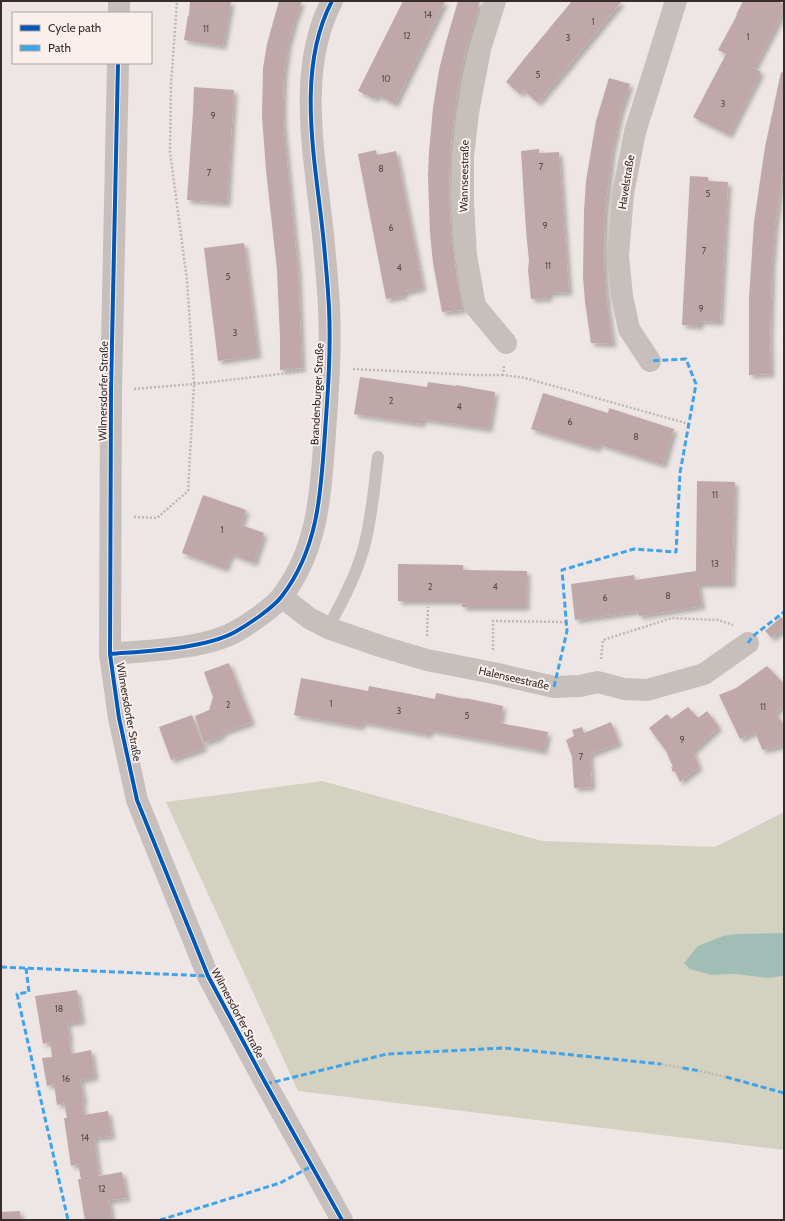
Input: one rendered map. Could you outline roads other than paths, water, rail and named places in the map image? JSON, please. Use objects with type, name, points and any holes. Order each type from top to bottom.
[{"type":"street","points":[[119,1],[119,12]]},
{"type":"street","name":"Brandenburger Straße","points":[[110,654],[203,643],[233,633],[259,616],[282,597],[295,576],[307,549],[317,518],[321,486],[329,368],[329,309],[324,244],[311,121],[310,86],[317,46],[326,14],[332,1]]},
{"type":"street","name":"Wannseestraße","points":[[494,1],[480,49],[468,113],[463,156],[463,202],[466,255],[475,306],[506,343]]},
{"type":"street","name":"Havelstraße","points":[[650,361],[629,329],[622,296],[618,256],[623,194],[635,132],[676,1]]},
{"type":"street","name":"Wilmersdorfer Straße","points":[[118,64],[111,390],[110,654],[119,718],[137,800],[208,976],[342,1220]]},
{"type":"street","name":"Halenseestraße","points":[[282,597],[309,618],[328,628],[383,648],[426,660],[494,673],[554,687],[580,686],[598,682],[624,689],[647,690],[704,674],[743,634]]},
{"type":"lane","points":[[328,628],[350,586],[364,547],[371,516],[378,456]]}]
